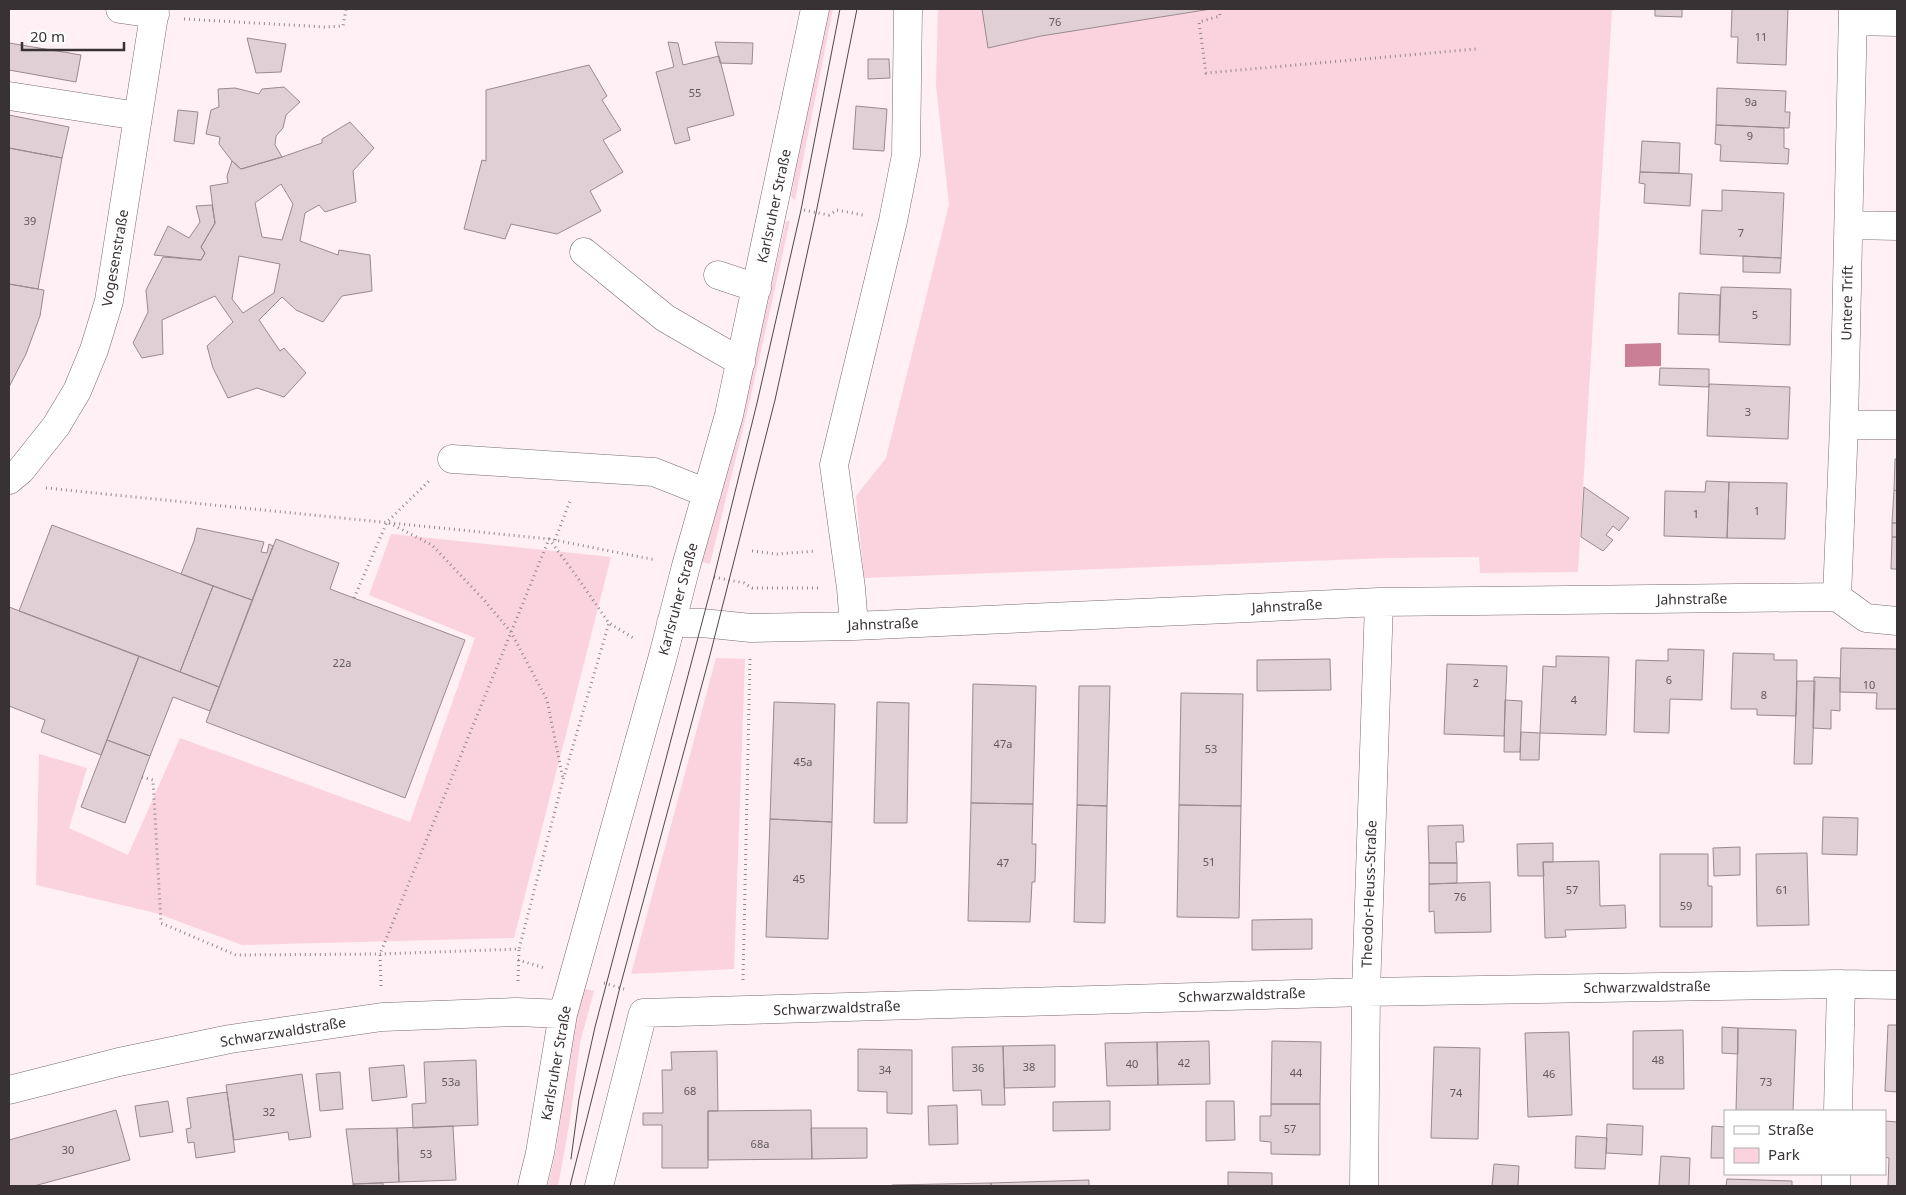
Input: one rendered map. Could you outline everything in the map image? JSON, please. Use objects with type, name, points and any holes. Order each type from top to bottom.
[{"type":"street","points":[[120,9],[155,13]]},
{"type":"street","name":"Karlsruher Straße","points":[[532,1186],[540,1153],[562,1014],[729,415],[815,9]]},
{"type":"street","points":[[854,626],[851,588],[834,465],[893,221],[906,155],[908,9]]},
{"type":"street","name":"Vogesenstraße","points":[[15,475],[56,426],[77,391],[94,350],[108,301],[155,13]]},
{"type":"street","points":[[1853,15],[1897,22]]},
{"type":"street","name":"Untere Trift","points":[[1838,597],[1844,425],[1853,15]]},
{"type":"street","points":[[9,96],[138,116]]},
{"type":"street","points":[[1849,225],[1897,226]]},
{"type":"street","points":[[584,252],[664,318],[741,362]]},
{"type":"street","points":[[718,275],[757,288]]},
{"type":"street","points":[[1844,425],[1897,425]]},
{"type":"street","points":[[452,458],[654,472],[707,493]]},
{"type":"street","points":[[1838,597],[1866,618],[1897,622]]},
{"type":"street","name":"Jahnstraße","points":[[671,623],[702,623],[751,628],[854,626],[1379,602],[1838,597]]},
{"type":"street","name":"Theodor-Heuss-Straße","points":[[1364,1186],[1366,992],[1379,602]]},
{"type":"street","points":[[1838,1110],[1841,984]]},
{"type":"street","name":"Schwarzwaldstraße","points":[[644,1013],[1366,992],[1841,984],[1897,985]]},
{"type":"street","name":"Schwarzwaldstraße","points":[[9,1090],[119,1062],[230,1039],[382,1017],[517,1012],[562,1014]]},
{"type":"street","points":[[599,1186],[644,1013]]},
{"type":"path","points":[[155,13],[325,27],[343,26],[346,9]]},
{"type":"path","points":[[1219,9],[1220,16],[1199,22],[1206,73],[1476,49]]},
{"type":"path","points":[[774,206],[829,215],[837,210],[893,221]]},
{"type":"path","points":[[354,598],[387,522],[452,458]]},
{"type":"path","points":[[15,475],[37,488],[549,539],[686,566],[714,577],[744,583],[752,588],[851,588]]},
{"type":"path","points":[[555,540],[571,497]]},
{"type":"path","points":[[387,522],[432,545],[484,600],[511,632],[547,700],[563,780]]},
{"type":"path","points":[[549,539],[609,624],[663,656]]},
{"type":"path","points":[[382,1017],[380,954],[549,539]]},
{"type":"path","points":[[752,551],[777,554],[814,552]]},
{"type":"path","points":[[142,777],[153,780],[161,923],[236,954],[380,954],[519,949],[563,780],[609,624]]},
{"type":"path","points":[[742,1011],[751,628]]},
{"type":"path","points":[[574,976],[620,987],[634,993],[644,1013]]},
{"type":"green space","points":[[828,9],[833,9],[795,200],[791,197],[795,173]]},
{"type":"green space","points":[[938,9],[1612,9],[1578,572],[1480,573],[1479,557],[1387,558],[864,578],[856,496],[886,458],[949,205],[936,85]]},
{"type":"green space","points":[[786,221],[790,221],[750,400],[710,564],[697,561],[737,441]]},
{"type":"green space","points":[[391,534],[611,557],[514,938],[242,945],[156,913],[36,885],[39,754],[87,768],[69,828],[128,855],[180,738],[410,822],[475,638],[369,595]]},
{"type":"green space","points":[[716,658],[745,659],[734,969],[631,974]]},
{"type":"green space","points":[[581,988],[594,991],[580,1043],[570,1120],[558,1186],[548,1186],[556,1150],[572,1025]]},
{"type":"shaded area","points":[[1661,343],[1661,366],[1625,367],[1625,344]]},
{"type":"building","points":[[982,9],[1211,9],[1041,36],[988,48]]},
{"type":"building","points":[[1655,9],[1682,9],[1682,17],[1655,16]]},
{"type":"building","points":[[1732,9],[1788,9],[1786,65],[1737,63],[1738,37],[1731,37]]},
{"type":"building","points":[[247,38],[286,44],[281,72],[256,73]]},
{"type":"building","points":[[668,42],[678,43],[683,65],[719,56],[734,115],[687,128],[690,140],[675,144],[656,72],[674,67]]},
{"type":"building","points":[[715,42],[753,43],[752,64],[720,63]]},
{"type":"building","points":[[9,43],[81,55],[76,82],[9,70]]},
{"type":"building","points":[[868,59],[889,59],[890,78],[868,79]]},
{"type":"building","points":[[589,65],[607,96],[602,100],[621,130],[603,140],[623,172],[590,191],[601,211],[557,234],[511,224],[505,239],[464,229],[482,160],[486,161],[486,90]]},
{"type":"building","points":[[284,87],[300,102],[286,115],[283,128],[276,136],[275,145],[282,157],[241,169],[219,144],[220,137],[206,134],[211,110],[219,107],[218,89],[235,88],[259,94],[262,89]]},
{"type":"building","points":[[1717,88],[1786,91],[1785,112],[1790,112],[1789,128],[1716,125]]},
{"type":"building","points":[[856,106],[887,109],[884,151],[853,149]]},
{"type":"building","points":[[178,110],[198,112],[194,144],[174,141]]},
{"type":"building","points":[[9,115],[69,127],[62,158],[9,148]]},
{"type":"building","points":[[350,122],[374,148],[353,171],[356,202],[325,212],[319,205],[305,213],[300,241],[338,255],[339,250],[370,255],[372,291],[342,296],[323,322],[296,310],[282,297],[259,320],[280,351],[284,348],[306,373],[284,397],[257,388],[228,398],[213,368],[207,346],[233,322],[215,296],[162,320],[163,354],[142,358],[133,343],[148,312],[146,290],[163,257],[201,260],[205,253],[201,247],[215,223],[210,186],[228,183],[227,176],[232,161],[241,169],[322,143],[322,139]],"holes":[[[281,184],[293,204],[282,240],[262,237],[255,203]],[[239,256],[280,264],[274,293],[243,313],[232,299]]]},
{"type":"building","points":[[1716,125],[1784,128],[1784,148],[1789,149],[1788,164],[1720,161],[1721,145],[1715,144]]},
{"type":"building","points":[[1642,141],[1680,143],[1679,173],[1640,172]]},
{"type":"building","points":[[9,148],[62,158],[38,289],[9,284]]},
{"type":"building","points":[[1640,172],[1692,174],[1690,206],[1644,203],[1645,184],[1639,183]]},
{"type":"building","points":[[1722,190],[1784,193],[1781,258],[1700,254],[1702,210],[1722,211]]},
{"type":"building","points":[[212,205],[215,223],[201,247],[205,253],[201,260],[154,255],[168,226],[189,238],[200,222],[196,206]]},
{"type":"building","points":[[1743,256],[1781,258],[1780,273],[1743,272]]},
{"type":"building","points":[[9,284],[44,290],[40,316],[26,354],[9,387]]},
{"type":"building","points":[[1721,287],[1791,289],[1790,345],[1719,342]]},
{"type":"building","points":[[1679,293],[1720,295],[1719,335],[1678,334]]},
{"type":"building","points":[[1660,368],[1709,369],[1709,387],[1659,385]]},
{"type":"building","points":[[1709,384],[1790,387],[1788,439],[1707,436]]},
{"type":"building","points":[[1895,459],[1897,459],[1897,491],[1894,490]]},
{"type":"building","points":[[1706,481],[1729,482],[1727,538],[1664,536],[1665,491],[1705,492]]},
{"type":"building","points":[[1729,482],[1787,483],[1785,539],[1727,538]]},
{"type":"building","points":[[1584,487],[1629,518],[1619,531],[1613,526],[1606,535],[1613,540],[1603,551],[1581,537]]},
{"type":"building","points":[[1894,490],[1897,491],[1897,523],[1892,523]]},
{"type":"building","points":[[1892,523],[1897,523],[1897,537],[1892,537]]},
{"type":"building","points":[[52,525],[213,586],[180,672],[19,611]]},
{"type":"building","points":[[197,528],[264,542],[261,552],[267,553],[269,544],[273,546],[252,600],[181,574]]},
{"type":"building","points":[[1892,537],[1897,537],[1897,569],[1891,569]]},
{"type":"building","points":[[276,539],[339,563],[330,589],[465,640],[405,798],[206,722]]},
{"type":"building","points":[[213,586],[252,600],[219,687],[180,672]]},
{"type":"building","points":[[9,607],[139,656],[101,755],[41,732],[45,720],[9,706]]},
{"type":"building","points":[[1841,648],[1897,649],[1897,709],[1876,709],[1877,693],[1840,692]]},
{"type":"building","points":[[1668,649],[1704,650],[1702,700],[1670,699],[1669,733],[1634,732],[1636,660],[1668,661]]},
{"type":"building","points":[[1733,653],[1774,654],[1774,660],[1797,660],[1796,716],[1757,715],[1757,709],[1731,709]]},
{"type":"building","points":[[139,656],[219,687],[210,711],[173,697],[150,756],[107,740]]},
{"type":"building","points":[[1556,656],[1609,657],[1606,735],[1540,733],[1543,666],[1556,667]]},
{"type":"building","points":[[1330,659],[1331,690],[1257,691],[1257,660]]},
{"type":"building","points":[[1447,664],[1507,666],[1504,736],[1444,734]]},
{"type":"building","points":[[1814,677],[1840,678],[1840,711],[1831,710],[1831,729],[1813,728]]},
{"type":"building","points":[[1797,681],[1815,681],[1812,764],[1794,764]]},
{"type":"building","points":[[973,684],[1036,686],[1033,804],[971,803]]},
{"type":"building","points":[[1079,686],[1110,686],[1107,806],[1077,805]]},
{"type":"building","points":[[1181,693],[1243,694],[1241,806],[1179,805]]},
{"type":"building","points":[[1505,700],[1522,701],[1520,752],[1504,752]]},
{"type":"building","points":[[774,702],[835,704],[832,822],[770,819]]},
{"type":"building","points":[[877,702],[909,703],[907,823],[874,823]]},
{"type":"building","points":[[1521,732],[1540,733],[1539,760],[1520,760]]},
{"type":"building","points":[[107,740],[150,756],[125,823],[81,807]]},
{"type":"building","points":[[971,803],[1033,804],[1032,844],[1036,844],[1035,882],[1032,882],[1030,922],[968,921]]},
{"type":"building","points":[[1077,805],[1107,806],[1105,923],[1074,922]]},
{"type":"building","points":[[1179,805],[1241,806],[1239,918],[1177,917]]},
{"type":"building","points":[[1823,817],[1858,818],[1857,855],[1822,854]]},
{"type":"building","points":[[770,819],[832,822],[828,939],[766,937]]},
{"type":"building","points":[[1463,825],[1464,842],[1456,842],[1457,863],[1429,863],[1428,826]]},
{"type":"building","points":[[1553,843],[1553,862],[1543,862],[1544,876],[1518,876],[1517,844]]},
{"type":"building","points":[[1740,847],[1740,875],[1714,876],[1713,848]]},
{"type":"building","points":[[1807,853],[1809,925],[1757,926],[1756,854]]},
{"type":"building","points":[[1660,854],[1708,854],[1708,886],[1712,886],[1712,927],[1660,927]]},
{"type":"building","points":[[1599,861],[1600,906],[1625,905],[1626,928],[1565,930],[1566,937],[1545,938],[1543,862]]},
{"type":"building","points":[[1429,863],[1457,863],[1457,883],[1429,884]]},
{"type":"building","points":[[1490,882],[1491,932],[1435,933],[1434,911],[1429,912],[1429,884]]},
{"type":"building","points":[[1312,919],[1312,949],[1252,950],[1252,920]]},
{"type":"building","points":[[1888,1025],[1897,1025],[1897,1092],[1885,1091]]},
{"type":"building","points":[[1722,1027],[1738,1028],[1738,1054],[1722,1053]]},
{"type":"building","points":[[1738,1028],[1796,1030],[1793,1110],[1736,1110]]},
{"type":"building","points":[[1683,1030],[1684,1089],[1633,1089],[1633,1031]]},
{"type":"building","points":[[1569,1032],[1572,1115],[1528,1117],[1525,1033]]},
{"type":"building","points":[[1209,1041],[1210,1084],[1158,1085],[1157,1042]]},
{"type":"building","points":[[1272,1041],[1321,1042],[1320,1104],[1271,1104]]},
{"type":"building","points":[[1157,1042],[1158,1085],[1107,1086],[1105,1043]]},
{"type":"building","points":[[1055,1045],[1055,1087],[1004,1088],[1003,1046]]},
{"type":"building","points":[[1003,1046],[1005,1105],[982,1105],[981,1090],[953,1091],[952,1047]]},
{"type":"building","points":[[1434,1047],[1480,1048],[1478,1139],[1431,1138]]},
{"type":"building","points":[[858,1049],[912,1050],[912,1114],[887,1113],[887,1092],[858,1091]]},
{"type":"building","points":[[717,1051],[718,1111],[708,1111],[708,1168],[662,1168],[662,1125],[643,1125],[643,1113],[663,1113],[662,1070],[672,1070],[671,1052]]},
{"type":"building","points":[[476,1060],[478,1125],[413,1128],[412,1104],[426,1103],[424,1062]]},
{"type":"building","points":[[404,1065],[407,1097],[372,1101],[369,1068]]},
{"type":"building","points":[[340,1072],[343,1109],[320,1111],[316,1074]]},
{"type":"building","points":[[302,1074],[311,1137],[289,1140],[288,1132],[234,1140],[226,1085]]},
{"type":"building","points":[[227,1092],[235,1152],[196,1158],[194,1142],[188,1143],[186,1129],[191,1128],[187,1098]]},
{"type":"building","points":[[168,1101],[173,1132],[140,1137],[135,1106]]},
{"type":"building","points":[[1110,1101],[1110,1130],[1053,1131],[1053,1102]]},
{"type":"building","points":[[1206,1101],[1234,1101],[1235,1140],[1206,1141]]},
{"type":"building","points":[[1271,1104],[1320,1104],[1320,1155],[1271,1154],[1271,1142],[1260,1141],[1260,1116],[1271,1116]]},
{"type":"building","points":[[957,1105],[958,1144],[929,1145],[928,1106]]},
{"type":"building","points":[[116,1110],[130,1160],[34,1186],[9,1186],[9,1140]]},
{"type":"building","points":[[811,1110],[812,1159],[708,1160],[708,1111]]},
{"type":"building","points":[[1886,1121],[1897,1122],[1897,1186],[1888,1186],[1889,1158],[1886,1157]]},
{"type":"building","points":[[1607,1124],[1643,1126],[1642,1155],[1606,1153]]},
{"type":"building","points":[[453,1126],[456,1180],[399,1182],[397,1128]]},
{"type":"building","points":[[1712,1126],[1724,1127],[1724,1158],[1711,1158]]},
{"type":"building","points":[[397,1128],[399,1182],[353,1184],[346,1129]]},
{"type":"building","points":[[811,1128],[867,1128],[867,1158],[812,1159]]},
{"type":"building","points":[[1576,1136],[1607,1138],[1605,1169],[1575,1168]]},
{"type":"building","points":[[1661,1156],[1690,1158],[1689,1186],[1659,1186]]},
{"type":"building","points":[[1494,1164],[1519,1166],[1518,1186],[1492,1186]]},
{"type":"building","points":[[1228,1172],[1272,1173],[1272,1186],[1228,1186]]},
{"type":"building","points":[[1727,1179],[1792,1181],[1792,1186],[1726,1186]]},
{"type":"building","points":[[1089,1180],[1089,1186],[991,1186],[991,1183]]},
{"type":"building","points":[[383,1183],[383,1186],[353,1186],[353,1184]]},
{"type":"building","points":[[991,1183],[991,1186],[892,1186],[892,1185]]},
{"type":"tram line","points":[[571,1159],[579,1099],[595,1027],[714,577],[757,403],[801,210],[840,9]]},
{"type":"tram line","points":[[570,1186],[620,987],[710,655],[775,400],[816,213],[857,9]]}]
